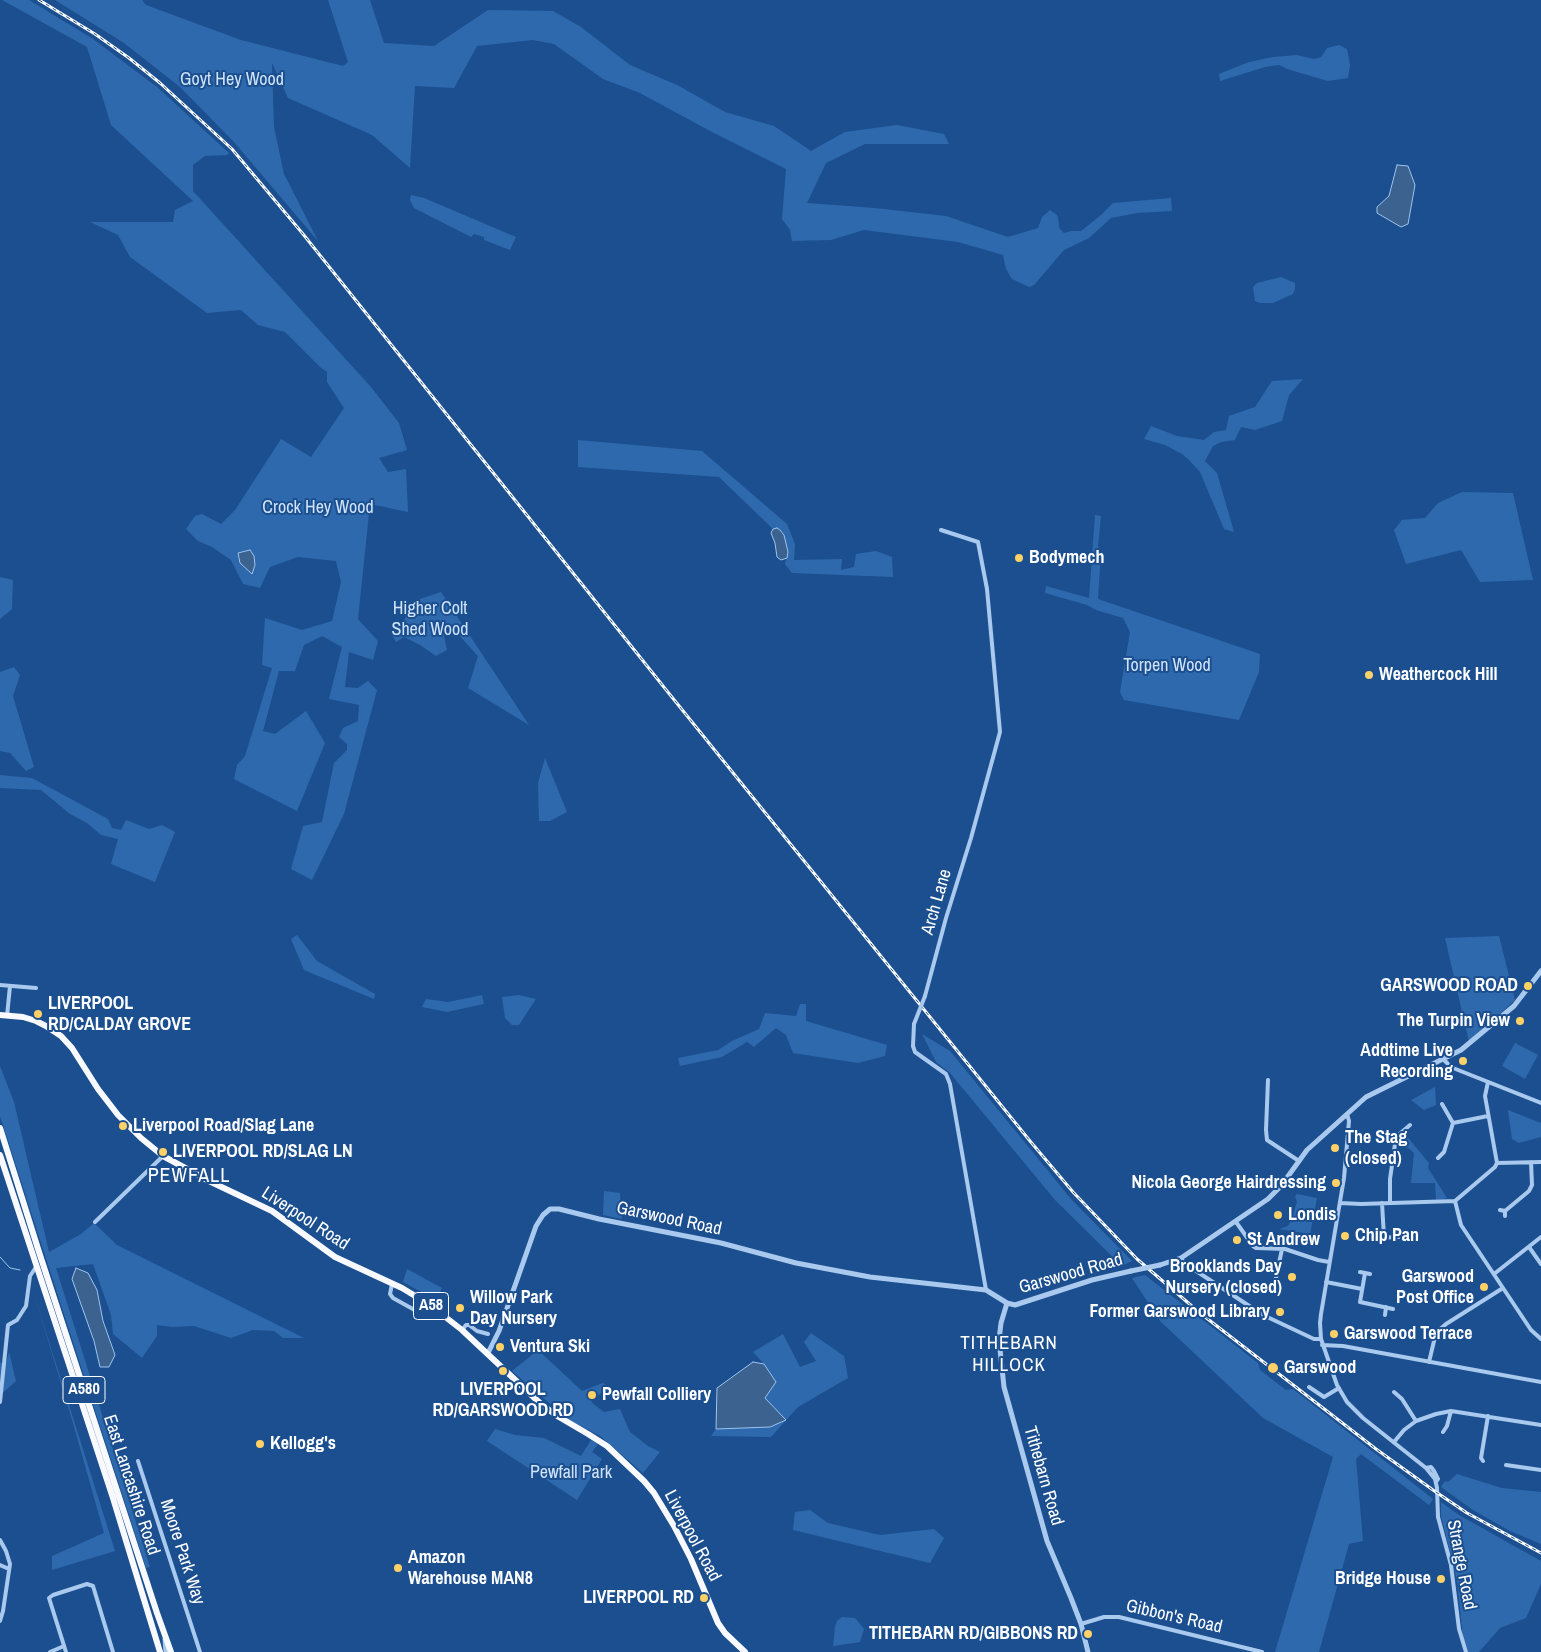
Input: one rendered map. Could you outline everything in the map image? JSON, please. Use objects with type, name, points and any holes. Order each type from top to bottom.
[{"type":"highway","name":"Liverpool Road","points":[[3,1015],[23,1017],[36,1021],[61,1036],[118,1115],[140,1138],[163,1156],[211,1182],[267,1208],[335,1257],[392,1284],[431,1306],[488,1353],[542,1405],[607,1446],[649,1487],[674,1526],[691,1559],[718,1623],[725,1633],[745,1652]]},
{"type":"highway","name":"East Lancashire Road","points":[[0,1128],[37,1263],[116,1507],[160,1652]]},
{"type":"highway","name":"East Lancashire Road","points":[[0,1155],[171,1652]]},
{"type":"street","name":"Arch Lane","points":[[941,530],[978,542],[987,589],[1000,732],[973,832],[946,918],[926,996],[914,1024],[912,1046],[915,1052],[946,1074],[950,1084],[986,1290]]},
{"type":"street","name":"Garswood Road","points":[[488,1353],[499,1331],[536,1226],[543,1215],[550,1209],[559,1209],[599,1219],[721,1243],[796,1262],[870,1277],[986,1290],[1015,1305],[1092,1280],[1160,1265],[1180,1258],[1236,1222],[1274,1194],[1317,1140],[1366,1097],[1461,1050],[1514,1006],[1541,971]]},
{"type":"street","points":[[0,985],[36,988]]},
{"type":"street","points":[[3,1015],[10,986]]},
{"type":"street","points":[[1443,1059],[1454,1068],[1541,1102]]},
{"type":"street","points":[[1268,1080],[1266,1140],[1299,1161]]},
{"type":"street","points":[[1340,1203],[1455,1201],[1495,1167],[1496,1163],[1485,1096],[1488,1082]]},
{"type":"street","points":[[1438,1158],[1444,1152],[1453,1122],[1442,1104]]},
{"type":"street","name":"Strange Road","points":[[1347,1114],[1349,1121],[1340,1203],[1320,1323],[1322,1345],[1338,1387],[1354,1410],[1426,1468],[1436,1482],[1438,1517],[1451,1565],[1459,1629],[1466,1652]]},
{"type":"street","points":[[1453,1122],[1488,1116]]},
{"type":"street","points":[[1390,1142],[1410,1125]]},
{"type":"street","points":[[1390,1203],[1390,1179],[1396,1137]]},
{"type":"street","points":[[1444,1152],[1449,1155]]},
{"type":"street","points":[[95,1222],[163,1156]]},
{"type":"street","points":[[1503,1212],[1529,1191],[1532,1185],[1531,1162]]},
{"type":"street","points":[[1496,1163],[1541,1162]]},
{"type":"street","points":[[1455,1201],[1461,1226],[1531,1330],[1541,1339]]},
{"type":"street","points":[[1382,1203],[1384,1237]]},
{"type":"street","points":[[1236,1222],[1256,1248],[1282,1248],[1329,1262]]},
{"type":"street","points":[[1375,1238],[1399,1237]]},
{"type":"street","points":[[1494,1274],[1541,1237]]},
{"type":"street","points":[[1529,1247],[1541,1264]]},
{"type":"street","points":[[1273,1292],[1282,1248]]},
{"type":"street","points":[[1180,1258],[1184,1263],[1262,1314],[1314,1339],[1321,1339]]},
{"type":"street","points":[[0,1402],[8,1325],[17,1320],[26,1306],[30,1276],[37,1263]]},
{"type":"street","points":[[1365,1273],[1360,1302],[1393,1309]]},
{"type":"street","points":[[1269,1282],[1275,1283]]},
{"type":"street","points":[[1326,1282],[1362,1288]]},
{"type":"street","points":[[392,1284],[390,1294],[393,1298],[420,1313],[424,1313],[431,1306]]},
{"type":"street","points":[[1430,1362],[1434,1340],[1438,1331],[1503,1288]]},
{"type":"street","name":"Tithebarn Road","points":[[1006,1302],[999,1340],[1004,1386],[1047,1541],[1081,1624],[1088,1652]]},
{"type":"street","points":[[1384,1315],[1386,1307]]},
{"type":"street","points":[[462,1330],[468,1325],[486,1333],[486,1328]]},
{"type":"street","points":[[1322,1345],[1343,1346],[1541,1382]]},
{"type":"street","points":[[1318,1385],[1311,1388],[1324,1397],[1338,1387]]},
{"type":"street","points":[[1394,1392],[1401,1397],[1416,1421]]},
{"type":"street","points":[[1394,1442],[1404,1430],[1416,1421],[1451,1411],[1541,1425]]},
{"type":"street","points":[[1445,1431],[1450,1420],[1451,1411]]},
{"type":"street","points":[[1481,1459],[1488,1416]]},
{"type":"street","name":"Moore Park Way","points":[[138,1461],[200,1652]]},
{"type":"street","points":[[1510,1464],[1541,1470]]},
{"type":"street","points":[[0,1540],[10,1564],[0,1621]]},
{"type":"street","points":[[0,1564],[9,1569]]},
{"type":"street","points":[[66,1652],[49,1598],[86,1584],[93,1586],[114,1652]]},
{"type":"street","name":"Gibbon's Road","points":[[1081,1624],[1104,1617],[1119,1617],[1262,1652]]},
{"type":"street","points":[[165,1639],[166,1652]]},
{"type":"street","points":[[50,1652],[64,1646]]},
{"type":"green space","name":"Crock Hey Wood","points":[[2,0],[29,0],[93,39],[157,87],[229,153],[227,155],[205,156],[193,165],[193,191],[371,387],[399,423],[407,450],[379,458],[388,472],[406,469],[408,512],[370,504],[358,619],[378,641],[373,660],[349,652],[345,687],[358,688],[368,681],[377,690],[344,814],[312,880],[291,869],[303,826],[322,822],[334,763],[347,750],[347,744],[339,737],[343,728],[358,721],[359,705],[329,699],[342,647],[322,636],[304,645],[295,671],[279,671],[263,731],[275,734],[306,711],[325,743],[297,811],[234,779],[237,765],[245,756],[272,668],[262,665],[265,618],[302,630],[332,621],[341,582],[336,561],[298,557],[270,567],[260,588],[243,584],[231,560],[212,547],[198,541],[186,529],[195,516],[202,514],[221,524],[235,510],[281,439],[311,457],[344,408],[327,382],[327,372],[285,332],[258,325],[241,310],[207,313],[130,257],[118,235],[90,222],[173,222],[175,210],[193,201],[111,125],[87,47]]},
{"type":"green space","name":"Goyt Hey Wood","points":[[55,0],[142,0],[146,5],[241,40],[343,66],[348,62],[328,0],[370,0],[384,43],[434,46],[488,10],[553,11],[581,27],[630,65],[677,85],[725,112],[774,126],[811,151],[845,132],[897,125],[944,134],[949,144],[865,144],[826,163],[807,203],[946,216],[1008,237],[1038,228],[1042,217],[1050,210],[1057,215],[1059,228],[1064,233],[1081,231],[1113,203],[1171,198],[1172,211],[1137,213],[1111,218],[1089,238],[1064,250],[1034,285],[1029,287],[1012,279],[1006,269],[1003,255],[958,242],[864,230],[831,240],[792,241],[790,230],[782,219],[786,169],[640,93],[603,79],[554,44],[533,40],[477,46],[454,88],[415,86],[410,168],[372,135],[288,98],[272,63],[274,127],[284,174],[318,241],[234,142],[180,87],[124,43]]},
{"type":"green space","points":[[1339,45],[1347,49],[1350,65],[1348,78],[1328,81],[1279,65],[1265,67],[1220,81],[1219,74],[1249,62],[1297,55],[1314,59],[1321,57],[1327,48]]},
{"type":"green space","points":[[411,195],[424,198],[516,237],[510,250],[484,240],[484,237],[474,234],[471,237],[414,208],[410,200]]},
{"type":"green space","points":[[1281,277],[1295,283],[1293,294],[1273,303],[1255,301],[1253,287],[1257,283]]},
{"type":"green space","points":[[1303,379],[1289,395],[1282,421],[1255,430],[1241,427],[1235,440],[1221,442],[1213,446],[1205,461],[1217,473],[1234,532],[1224,529],[1200,472],[1188,459],[1165,445],[1144,439],[1151,426],[1177,436],[1204,440],[1214,432],[1226,430],[1229,416],[1255,407],[1272,381]]},
{"type":"green space","points":[[578,440],[702,451],[787,524],[795,544],[794,560],[842,559],[841,570],[854,567],[856,554],[876,551],[892,557],[893,577],[792,573],[785,564],[788,552],[784,535],[777,528],[773,529],[719,477],[578,467]]},
{"type":"green space","points":[[1462,492],[1513,493],[1533,580],[1480,582],[1461,550],[1406,564],[1394,530],[1402,520],[1425,518],[1438,503]]},
{"type":"green space","name":"Torpen Wood","points":[[1095,515],[1101,516],[1098,546],[1101,552],[1098,599],[1260,654],[1259,672],[1239,720],[1124,700],[1120,692],[1130,632],[1123,618],[1045,593],[1046,586],[1089,598]]},
{"type":"green space","points":[[0,577],[13,580],[12,609],[0,619]]},
{"type":"green space","name":"Higher Colt Shed Wood","points":[[441,592],[529,725],[468,688],[478,656],[455,631],[444,636],[447,650],[436,656],[404,637],[396,642],[390,632],[400,626],[417,600]]},
{"type":"green space","points":[[14,667],[20,675],[13,696],[34,767],[26,771],[10,753],[0,751],[0,672]]},
{"type":"green space","points":[[545,758],[567,812],[550,821],[539,821],[538,783]]},
{"type":"green space","points":[[0,775],[32,778],[108,819],[112,828],[121,830],[126,820],[149,829],[162,825],[175,832],[155,882],[111,864],[118,839],[101,835],[87,823],[70,814],[41,790],[0,788]]},
{"type":"green space","points":[[297,935],[317,961],[375,994],[374,999],[304,970],[291,939]]},
{"type":"green space","points":[[1499,936],[1515,1000],[1469,1042],[1445,938]]},
{"type":"green space","points":[[482,995],[484,1004],[447,1012],[422,1007],[426,999],[448,1002]]},
{"type":"green space","points":[[519,995],[536,999],[519,1025],[512,1025],[505,1018],[502,997]]},
{"type":"green space","points":[[800,1004],[806,1004],[806,1021],[887,1045],[885,1056],[858,1063],[793,1053],[786,1035],[776,1028],[754,1047],[747,1042],[722,1057],[680,1066],[678,1058],[718,1050],[732,1041],[759,1029],[765,1013],[796,1016]]},
{"type":"green space","points":[[922,1034],[950,1051],[1071,1199],[1132,1261],[1122,1266],[1055,1200],[950,1073],[936,1062]]},
{"type":"green space","points":[[1515,1043],[1538,1055],[1525,1079],[1502,1066]]},
{"type":"green space","points":[[0,1066],[14,1102],[49,1252],[81,1234],[94,1223],[117,1245],[304,1338],[283,1338],[274,1331],[253,1330],[231,1338],[194,1326],[172,1327],[157,1325],[157,1336],[142,1358],[113,1334],[111,1315],[93,1264],[56,1268],[150,1567],[146,1568],[0,1116]]},
{"type":"green space","points":[[1435,1087],[1436,1105],[1424,1110],[1411,1100]]},
{"type":"green space","points":[[1508,1110],[1541,1123],[1541,1137],[1519,1143],[1512,1139]]},
{"type":"green space","points":[[1404,1133],[1429,1163],[1428,1168],[1447,1198],[1436,1200],[1435,1183],[1411,1183],[1414,1153],[1408,1148],[1398,1146],[1399,1138]]},
{"type":"green space","points":[[604,1191],[620,1193],[622,1219],[603,1215]]},
{"type":"green space","points":[[1297,1194],[1317,1198],[1310,1234],[1279,1229],[1288,1226],[1291,1221],[1297,1202],[1295,1196]]},
{"type":"green space","points":[[407,1269],[442,1288],[436,1300],[403,1282]]},
{"type":"green space","points":[[1145,1275],[1258,1363],[1260,1370],[1286,1390],[1293,1389],[1433,1499],[1429,1505],[1361,1454],[1356,1459],[1363,1541],[1349,1544],[1319,1652],[1275,1652],[1333,1457],[1263,1418],[1160,1321],[1132,1278]]},
{"type":"green space","points":[[34,1294],[115,1551],[52,1570],[52,1556],[104,1533]]},
{"type":"green space","points":[[811,1333],[844,1356],[848,1378],[798,1407],[771,1437],[711,1436],[716,1429],[770,1427],[786,1420],[765,1398],[764,1364],[753,1352],[783,1334],[800,1367],[816,1361],[804,1342]]},
{"type":"green space","points":[[538,1350],[582,1391],[603,1383],[608,1387],[591,1402],[604,1412],[620,1409],[630,1432],[648,1446],[660,1452],[643,1473],[600,1436],[569,1420],[512,1371]]},
{"type":"green space","points":[[9,1352],[16,1381],[4,1392],[0,1392],[0,1361],[1,1363],[6,1363]]},
{"type":"green space","name":"Pewfall Park","points":[[495,1429],[515,1435],[544,1438],[581,1456],[591,1440],[598,1444],[592,1452],[602,1459],[577,1500],[487,1441]]},
{"type":"green space","points":[[1457,1474],[1502,1488],[1541,1492],[1541,1544],[1510,1531],[1473,1510],[1441,1487],[1445,1481],[1448,1482]]},
{"type":"green space","points":[[1441,1502],[1459,1515],[1541,1561],[1541,1584],[1526,1618],[1500,1628],[1479,1652],[1468,1652],[1463,1637],[1457,1580],[1441,1516]]},
{"type":"green space","points":[[810,1510],[828,1523],[880,1535],[934,1529],[944,1538],[930,1563],[793,1530],[795,1512]]},
{"type":"green space","points":[[842,1617],[855,1618],[864,1629],[860,1642],[833,1646],[835,1627],[837,1621]]},
{"type":"shaded area","points":[[1397,165],[1408,166],[1415,185],[1408,224],[1401,227],[1377,213],[1377,207],[1389,196]]},
{"type":"shaded area","points":[[777,528],[784,535],[788,552],[787,558],[781,560],[777,557],[771,533],[773,529]]},
{"type":"shaded area","points":[[250,550],[254,556],[255,565],[252,574],[240,563],[238,553]]},
{"type":"shaded area","points":[[76,1268],[88,1273],[97,1290],[103,1321],[115,1355],[109,1367],[100,1367],[94,1341],[72,1279]]},
{"type":"shaded area","points":[[753,1362],[764,1364],[776,1382],[765,1398],[786,1420],[770,1427],[716,1429],[717,1388]]},
{"type":"waterway","points":[[0,1257],[10,1268],[20,1270]]},
{"type":"railway","points":[[39,0],[95,34],[129,58],[160,83],[232,149],[303,234],[667,691],[1030,1141],[1073,1192],[1137,1259],[1200,1313],[1376,1449],[1467,1513],[1541,1553]]},
{"type":"place","name":"Bodymech","points":[[1019,558]]},
{"type":"place","name":"Weathercock Hill","points":[[1369,675]]},
{"type":"place","name":"GARSWOOD ROAD","points":[[1528,986]]},
{"type":"place","name":"LIVERPOOL RD/CALDAY GROVE","points":[[38,1014]]},
{"type":"place","name":"The Turpin View","points":[[1520,1021]]},
{"type":"place","name":"Addtime Live Recording","points":[[1463,1061]]},
{"type":"place","name":"Liverpool Road/Slag Lane","points":[[123,1126]]},
{"type":"place","name":"The Stag (closed)","points":[[1335,1148]]},
{"type":"place","name":"LIVERPOOL RD/SLAG LN","points":[[163,1152]]},
{"type":"place","name":"Nicola George Hairdressing","points":[[1336,1183]]},
{"type":"place","name":"Londis","points":[[1278,1215]]},
{"type":"place","name":"Chip Pan","points":[[1345,1236]]},
{"type":"place","name":"St Andrew","points":[[1237,1240]]},
{"type":"place","name":"Brooklands Day Nursery (closed)","points":[[1292,1277]]},
{"type":"place","name":"Garswood Post Office","points":[[1484,1287]]},
{"type":"place","name":"Willow Park Day Nursery","points":[[460,1308]]},
{"type":"place","name":"Former Garswood Library","points":[[1280,1312]]},
{"type":"place","name":"Garswood Terrace","points":[[1334,1334]]},
{"type":"place","name":"Ventura Ski","points":[[500,1347]]},
{"type":"place","name":"Garswood","points":[[1273,1368]]},
{"type":"place","name":"LIVERPOOL RD/GARSWOOD RD","points":[[503,1371]]},
{"type":"place","name":"Pewfall Colliery","points":[[592,1395]]},
{"type":"place","name":"Kellogg's","points":[[260,1444]]},
{"type":"place","name":"Amazon Warehouse MAN8","points":[[398,1568]]},
{"type":"place","name":"Bridge House","points":[[1441,1579]]},
{"type":"place","name":"LIVERPOOL RD","points":[[704,1598]]},
{"type":"place","name":"TITHEBARN RD/GIBBONS RD","points":[[1088,1634]]},
{"type":"district","name":"PEWFALL","points":[[189,1177]]},
{"type":"district","name":"TITHEBARN HILLOCK","points":[[1009,1355]]}]
